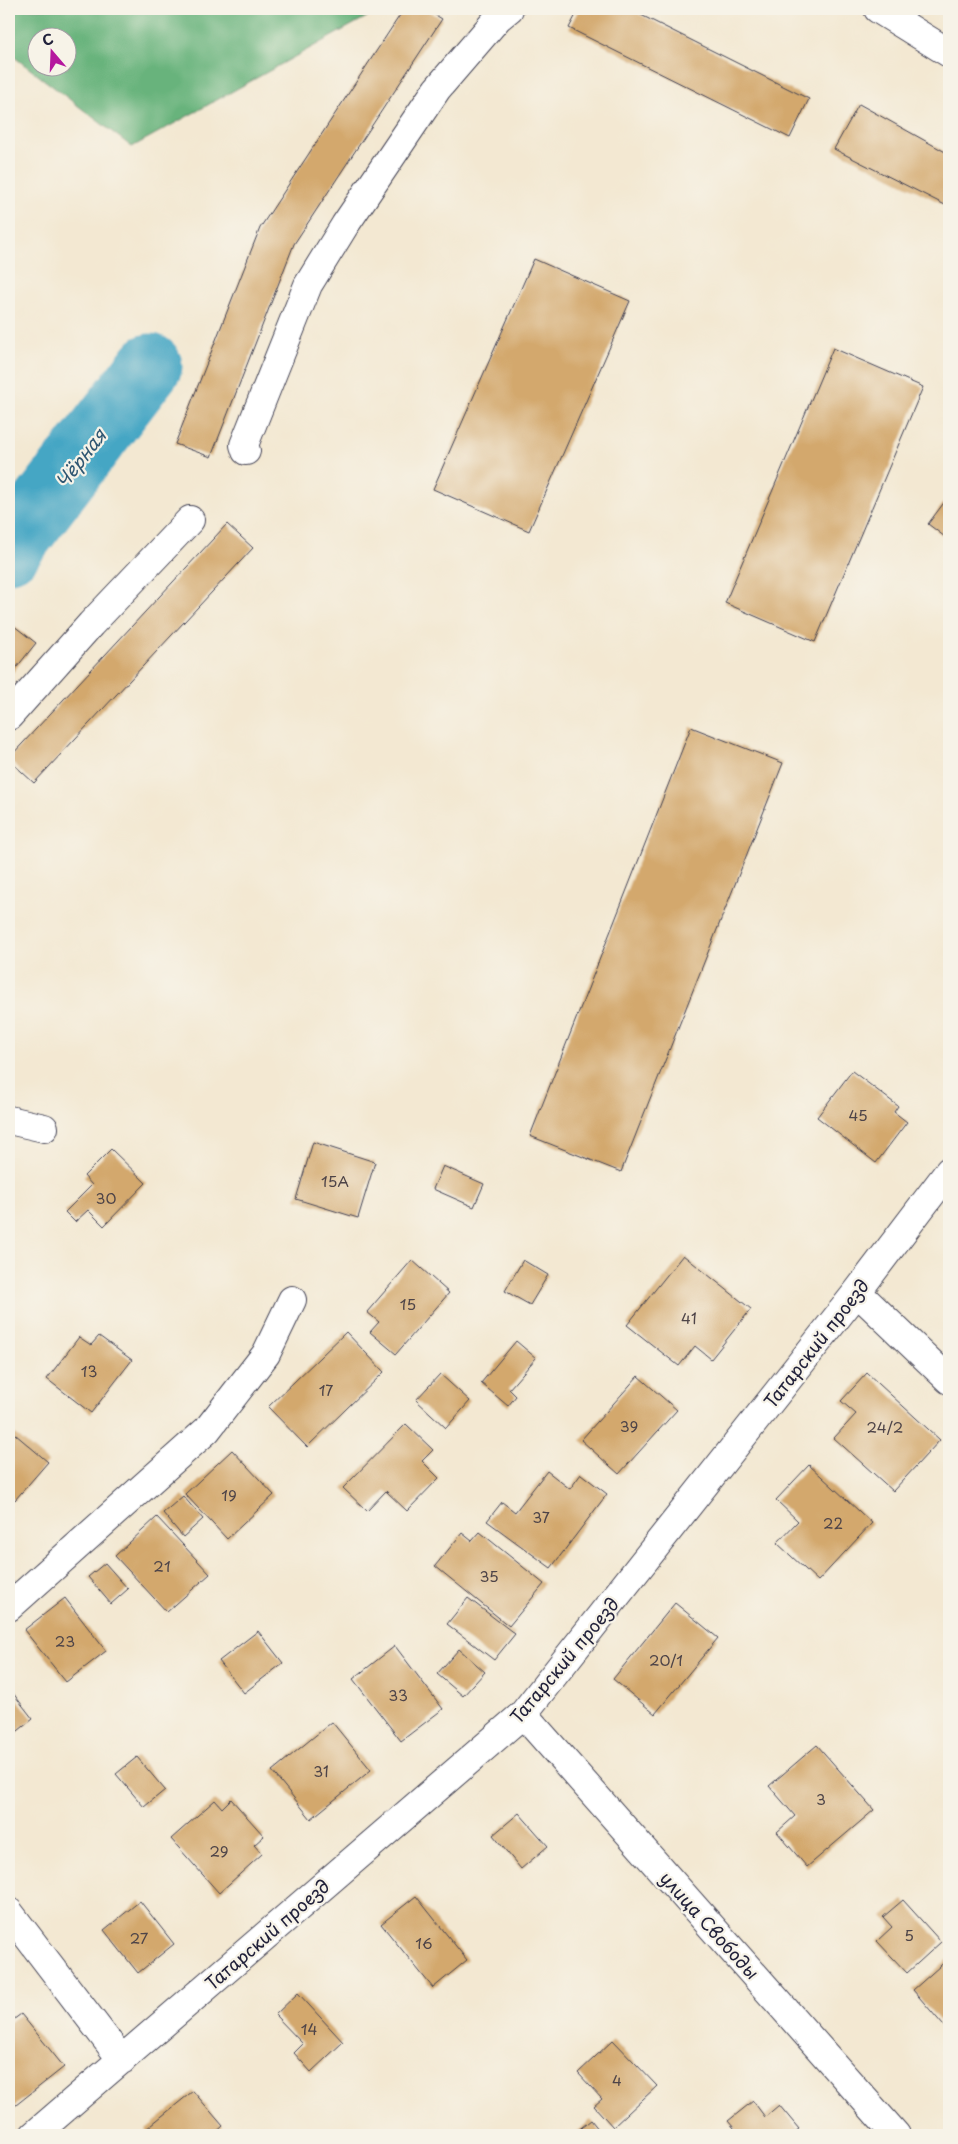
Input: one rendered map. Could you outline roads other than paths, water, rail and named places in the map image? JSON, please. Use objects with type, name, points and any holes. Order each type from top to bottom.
[{"type":"street","points":[[246,451],[244,445],[308,285],[344,225],[437,89],[498,18],[509,9]]},
{"type":"street","points":[[878,9],[949,52]]},
{"type":"street","points":[[9,716],[91,624],[190,520]]},
{"type":"street","points":[[9,1120],[44,1128]]},
{"type":"street","name":"Татарский проезд","points":[[34,2135],[523,1714],[857,1292],[949,1171]]},
{"type":"street","points":[[857,1292],[949,1380]]},
{"type":"street","points":[[9,1607],[207,1430],[266,1354],[292,1300]]},
{"type":"street","name":"улица Свободы","points":[[523,1714],[896,2135]]},
{"type":"street","points":[[9,1912],[122,2060]]},
{"type":"waterway","name":"Чёрная","points":[[9,550],[150,366]]}]
